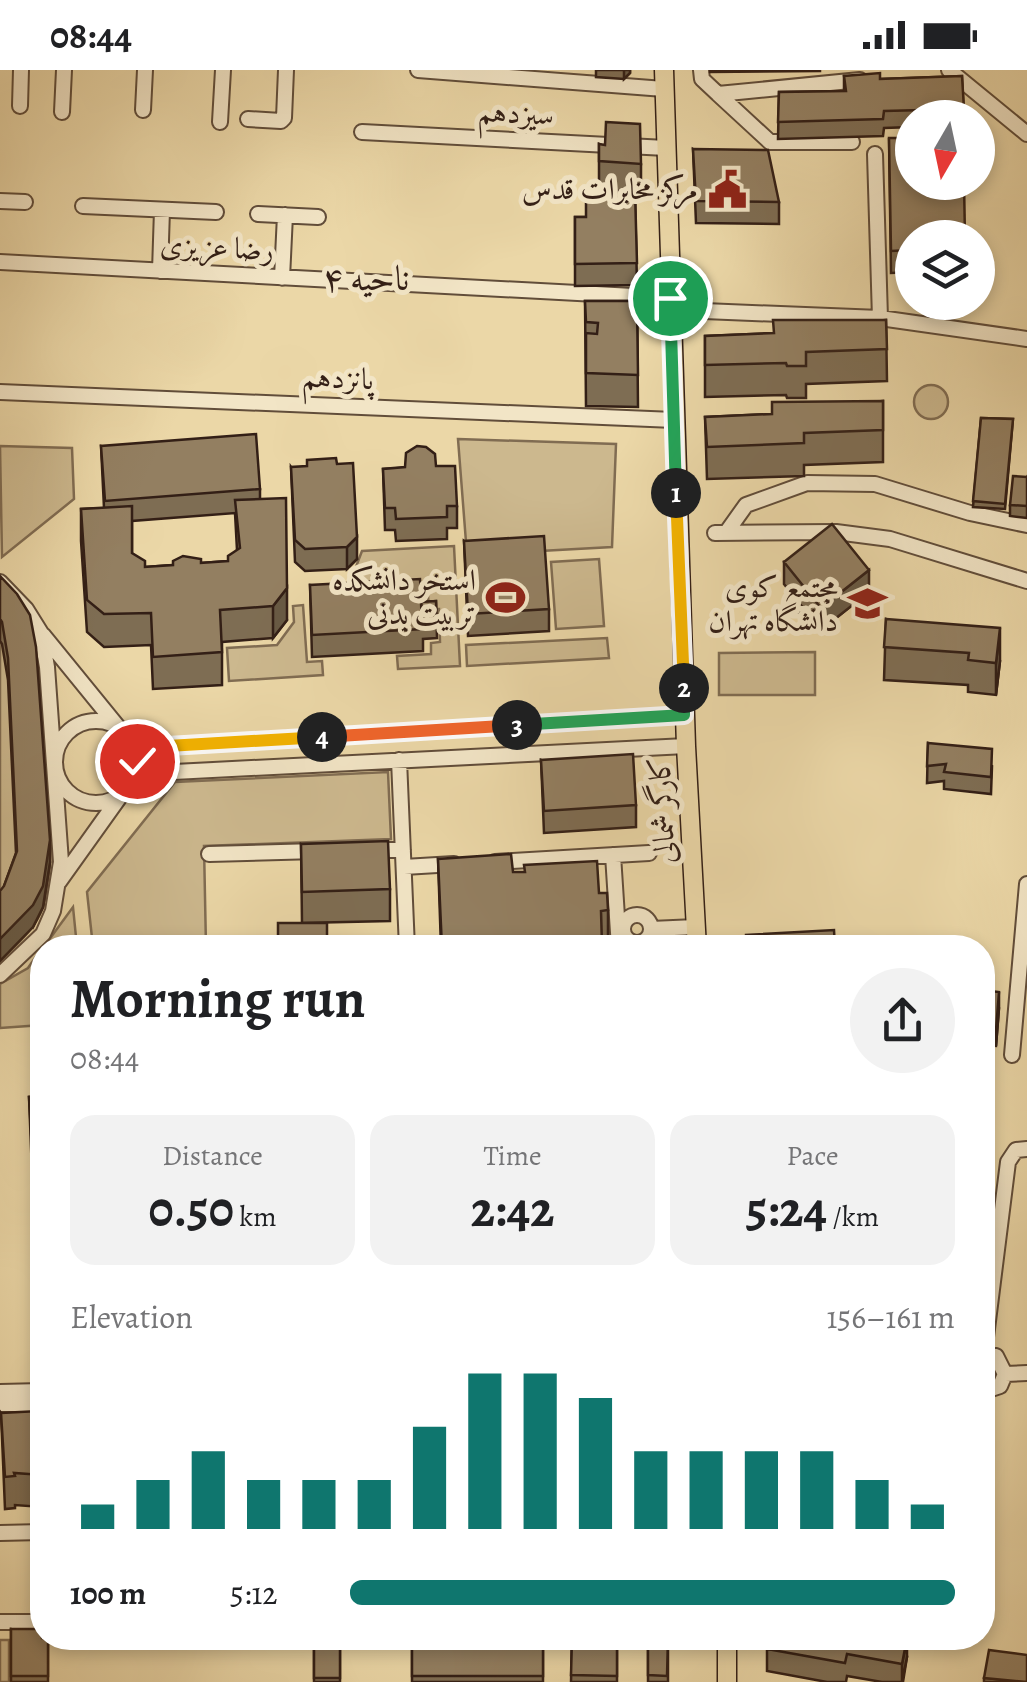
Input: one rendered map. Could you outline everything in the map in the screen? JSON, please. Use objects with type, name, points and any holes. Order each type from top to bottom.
[{"type":"main road","name":"کارگر شمالی","points":[[664,80],[684,715],[696,935]]},
{"type":"main road","points":[[727,1650],[727,1682]]},
{"type":"street","points":[[20,106],[21,70]]},
{"type":"street","points":[[62,112],[64,70]]},
{"type":"street","points":[[143,110],[144,70]]},
{"type":"street","points":[[220,122],[223,70]]},
{"type":"street","points":[[248,119],[284,118],[286,70]]},
{"type":"street","points":[[418,70],[664,80]]},
{"type":"street","points":[[701,70],[702,79],[770,142],[852,142]]},
{"type":"street","points":[[949,70],[1027,134]]},
{"type":"street","points":[[718,94],[875,79]]},
{"type":"street","name":"سیزدهم","points":[[362,132],[666,148]]},
{"type":"street","points":[[875,154],[880,318]]},
{"type":"street","points":[[0,201],[25,202]]},
{"type":"street","points":[[83,206],[216,212]]},
{"type":"street","points":[[160,271],[162,210]]},
{"type":"street","points":[[258,214],[318,217]]},
{"type":"street","points":[[282,278],[285,215]]},
{"type":"street","name":"رضا عزیزی","points":[[0,262],[670,298]]},
{"type":"street","points":[[704,311],[880,318],[1027,339]]},
{"type":"street","name":"پانزدهم","points":[[0,392],[674,420]]},
{"type":"street","points":[[1027,526],[970,514],[875,484],[808,483],[746,504],[720,533],[836,532],[890,539],[1027,581]]},
{"type":"street","points":[[0,582],[26,609],[40,632],[134,748],[136,774],[58,883]]},
{"type":"street","points":[[40,632],[48,667],[61,862],[53,911],[42,935]]},
{"type":"street","points":[[134,748],[684,715]]},
{"type":"street","points":[[118,728],[93,721],[69,731],[55,754],[55,768],[59,781],[80,800],[93,804],[120,796]]},
{"type":"street","points":[[523,725],[525,754]]},
{"type":"street","points":[[360,734],[360,762]]},
{"type":"street","points":[[136,774],[686,746]]},
{"type":"street","points":[[399,760],[407,935]]},
{"type":"street","points":[[364,850],[403,850]]},
{"type":"street","points":[[209,854],[326,851]]},
{"type":"street","points":[[480,862],[649,853]]},
{"type":"street","points":[[613,855],[620,935]]},
{"type":"street","points":[[404,866],[461,864]]},
{"type":"street","points":[[1012,1055],[1027,884]]},
{"type":"street","points":[[620,931],[636,915],[645,918],[650,929],[696,927]]},
{"type":"street","points":[[0,975],[30,946]]},
{"type":"street","points":[[995,1261],[1008,1162],[1016,1150],[1027,1149]]},
{"type":"street","points":[[995,1356],[1005,1374],[1000,1386],[995,1388]]},
{"type":"street","points":[[1005,1374],[1027,1373]]},
{"type":"street","points":[[0,1392],[30,1392]]},
{"type":"street","points":[[0,1404],[30,1404]]},
{"type":"street","points":[[0,1533],[30,1532]]},
{"type":"street","points":[[0,1622],[30,1622]]},
{"type":"shaded area","points":[[931,385],[943,390],[948,402],[943,414],[931,419],[919,414],[914,402],[919,390]]},
{"type":"shaded area","points":[[458,439],[616,444],[612,547],[467,555]]},
{"type":"shaded area","points":[[0,446],[72,448],[74,499],[2,557]]},
{"type":"shaded area","points":[[454,546],[460,666],[398,669],[397,656],[431,654],[431,643],[440,642],[439,609],[429,609],[428,595],[355,599],[354,572],[362,551]]},
{"type":"shaded area","points":[[599,559],[604,626],[556,629],[551,562]]},
{"type":"shaded area","points":[[0,597],[39,752],[50,836],[49,874],[40,915],[0,961]]},
{"type":"shaded area","points":[[303,605],[307,662],[322,661],[323,675],[229,681],[227,648],[277,645],[294,622],[293,606]]},
{"type":"shaded area","points":[[607,638],[609,658],[467,666],[466,645]]},
{"type":"shaded area","points":[[815,652],[815,695],[719,695],[719,653]]},
{"type":"shaded area","points":[[388,772],[391,839],[204,846],[206,935],[92,935],[87,892],[175,782]]},
{"type":"shaded area","points":[[73,907],[76,935],[53,935]]},
{"type":"shaded area","points":[[30,965],[30,1026],[0,1028],[0,984]]},
{"type":"shaded area","points":[[0,1640],[9,1640],[9,1682],[0,1682]]},
{"type":"building","points":[[844,76],[962,76],[963,100],[895,100],[895,111],[884,111],[883,119],[778,122],[779,92],[846,91]]},
{"type":"building","points":[[606,122],[640,124],[641,164],[599,161],[599,144],[605,145]]},
{"type":"building","points":[[889,138],[895,138],[895,200],[964,200],[965,220],[895,220],[895,251],[891,251]]},
{"type":"building","points":[[693,149],[768,150],[779,202],[696,201]]},
{"type":"building","points":[[596,191],[635,191],[637,263],[575,264],[575,217],[586,217],[586,201],[596,201]]},
{"type":"building","points":[[585,301],[637,301],[638,375],[586,373],[586,333],[597,334],[598,323],[586,322]]},
{"type":"building","points":[[773,320],[886,320],[887,349],[806,352],[806,366],[705,365],[705,336],[774,333]]},
{"type":"building","points":[[883,401],[883,430],[804,433],[804,443],[707,447],[705,417],[772,414],[772,402]]},
{"type":"building","points":[[981,418],[1013,419],[1005,504],[973,501]]},
{"type":"building","points":[[256,434],[260,489],[105,501],[101,446]]},
{"type":"building","points":[[417,446],[435,454],[436,466],[455,466],[457,506],[447,506],[447,517],[396,519],[395,508],[385,508],[383,469],[405,467],[406,453]]},
{"type":"building","points":[[336,458],[337,464],[353,463],[357,537],[347,547],[305,549],[295,540],[291,467],[307,466],[307,460]]},
{"type":"building","points":[[1013,476],[1027,477],[1027,506],[1010,505]]},
{"type":"building","points":[[286,498],[287,588],[273,606],[220,610],[222,652],[153,657],[151,613],[104,614],[87,600],[81,509],[132,506],[132,553],[145,561],[145,567],[173,565],[183,556],[201,559],[201,563],[228,561],[228,556],[240,548],[235,500]]},
{"type":"building","points":[[832,524],[869,570],[821,608],[784,562]]},
{"type":"building","name":"استخر دانشکده تربیت بدنی","points":[[544,536],[549,609],[468,614],[464,541]]},
{"type":"building","points":[[0,576],[30,615],[36,647],[50,840],[43,886],[33,905],[0,939],[0,891],[17,851]]},
{"type":"building","points":[[420,579],[423,629],[312,635],[310,585]]},
{"type":"building","points":[[436,601],[437,627],[422,628],[421,602]]},
{"type":"building","points":[[886,619],[1000,628],[996,663],[968,660],[969,653],[884,647]]},
{"type":"building","points":[[928,743],[992,749],[991,777],[944,772],[946,764],[927,766]]},
{"type":"building","points":[[633,754],[636,805],[544,811],[541,760]]},
{"type":"building","points":[[388,841],[390,889],[302,892],[301,844]]},
{"type":"building","points":[[511,854],[513,872],[525,872],[524,865],[597,861],[599,893],[607,893],[608,910],[601,911],[602,935],[441,935],[438,859]]},
{"type":"building","points":[[278,923],[327,923],[327,935],[278,935]]},
{"type":"building","points":[[834,930],[834,935],[746,935]]},
{"type":"building","points":[[995,992],[999,992],[995,1030]]},
{"type":"building","points":[[30,1411],[30,1474],[5,1477],[1,1413]]},
{"type":"building","points":[[11,1629],[30,1629],[30,1650],[48,1650],[48,1676],[11,1676]]},
{"type":"building","points":[[314,1650],[340,1650],[340,1678],[314,1678]]},
{"type":"building","points":[[412,1650],[543,1650],[543,1676],[412,1676]]},
{"type":"building","points":[[572,1650],[617,1650],[617,1676],[571,1675]]},
{"type":"building","points":[[648,1650],[668,1650],[667,1676],[648,1675]]},
{"type":"building","points":[[773,1650],[905,1650],[902,1664],[847,1654],[845,1663]]},
{"type":"building","points":[[989,1650],[1027,1655],[1027,1682],[984,1678]]},
{"type":"place","name":"مرکز مخابرات قدس","points":[[728,189]]},
{"type":"place","name":"استخر دانشکده تربیت بدنی","points":[[506,597]]},
{"type":"place","name":"مجتمع کوی دانشگاه تهران","points":[[868,604]]},
{"type":"district","name":"ناحیه ۴","points":[[366,278]]},
{"type":"route","points":[[137,761],[134,748],[684,715],[670,298]]}]
